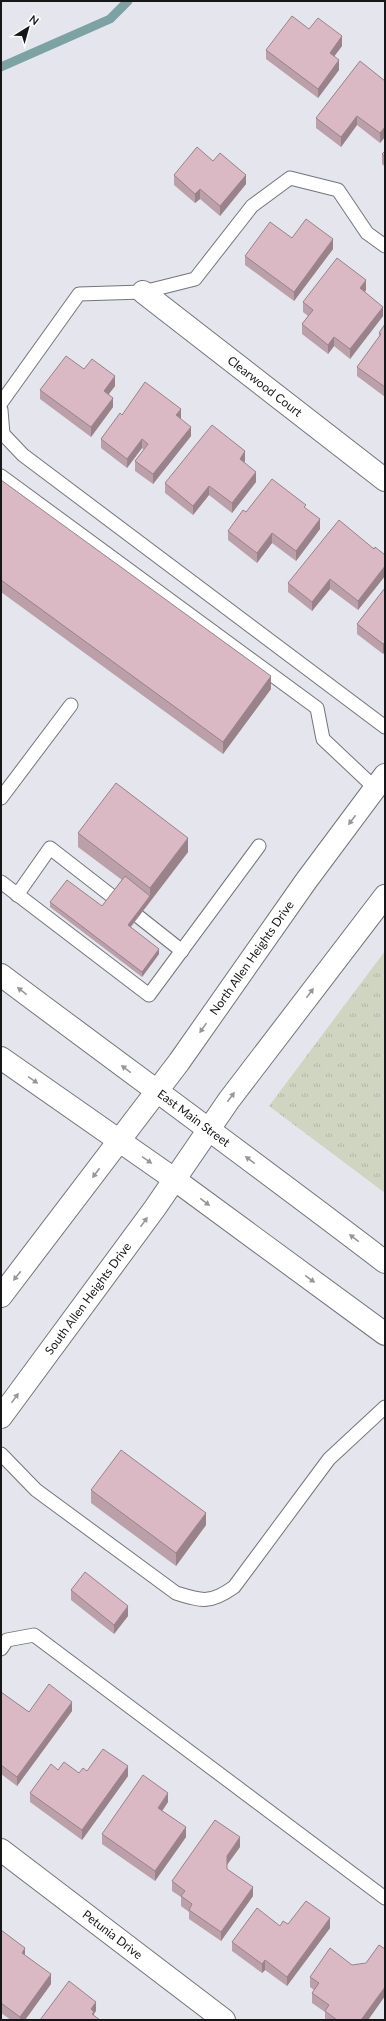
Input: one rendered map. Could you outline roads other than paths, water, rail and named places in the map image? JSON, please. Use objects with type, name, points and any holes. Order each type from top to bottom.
[{"type":"main road","name":"Clearwood Court","points":[[144,292],[385,480]]},
{"type":"main road","name":"North Allen Heights Drive","points":[[120,1141],[157,1092],[306,881],[380,782]]},
{"type":"main road","points":[[174,1179],[208,1128],[385,896]]},
{"type":"main road","name":"East Main Street","points":[[1,975],[157,1092],[208,1128],[385,1262]]},
{"type":"main road","points":[[1,1058],[174,1179],[385,1334]]},
{"type":"main road","points":[[1,1296],[120,1141]]},
{"type":"main road","name":"South Allen Heights Drive","points":[[1,1417],[155,1208],[174,1179]]},
{"type":"main road","name":"Petunia Drive","points":[[1,1850],[224,2020]]},
{"type":"lane","points":[[1,403],[79,294],[144,292],[195,279],[252,206],[290,178],[338,190],[367,233],[385,246]]},
{"type":"lane","points":[[1,410],[3,434],[23,455],[385,727]]},
{"type":"lane","points":[[1,476],[317,708],[323,739],[380,782]]},
{"type":"lane","points":[[1,798],[71,705]]},
{"type":"lane","points":[[1,882],[149,995],[259,846]]},
{"type":"lane","points":[[17,895],[50,848],[113,898]]},
{"type":"lane","points":[[139,917],[182,951]]},
{"type":"lane","points":[[1,1454],[36,1490],[176,1593],[201,1601],[222,1596],[234,1587],[329,1459],[385,1407]]},
{"type":"lane","points":[[1,1649],[7,1640],[34,1635],[385,1898]]},
{"type":"waterway","points":[[1,67],[110,19],[128,1]]}]
